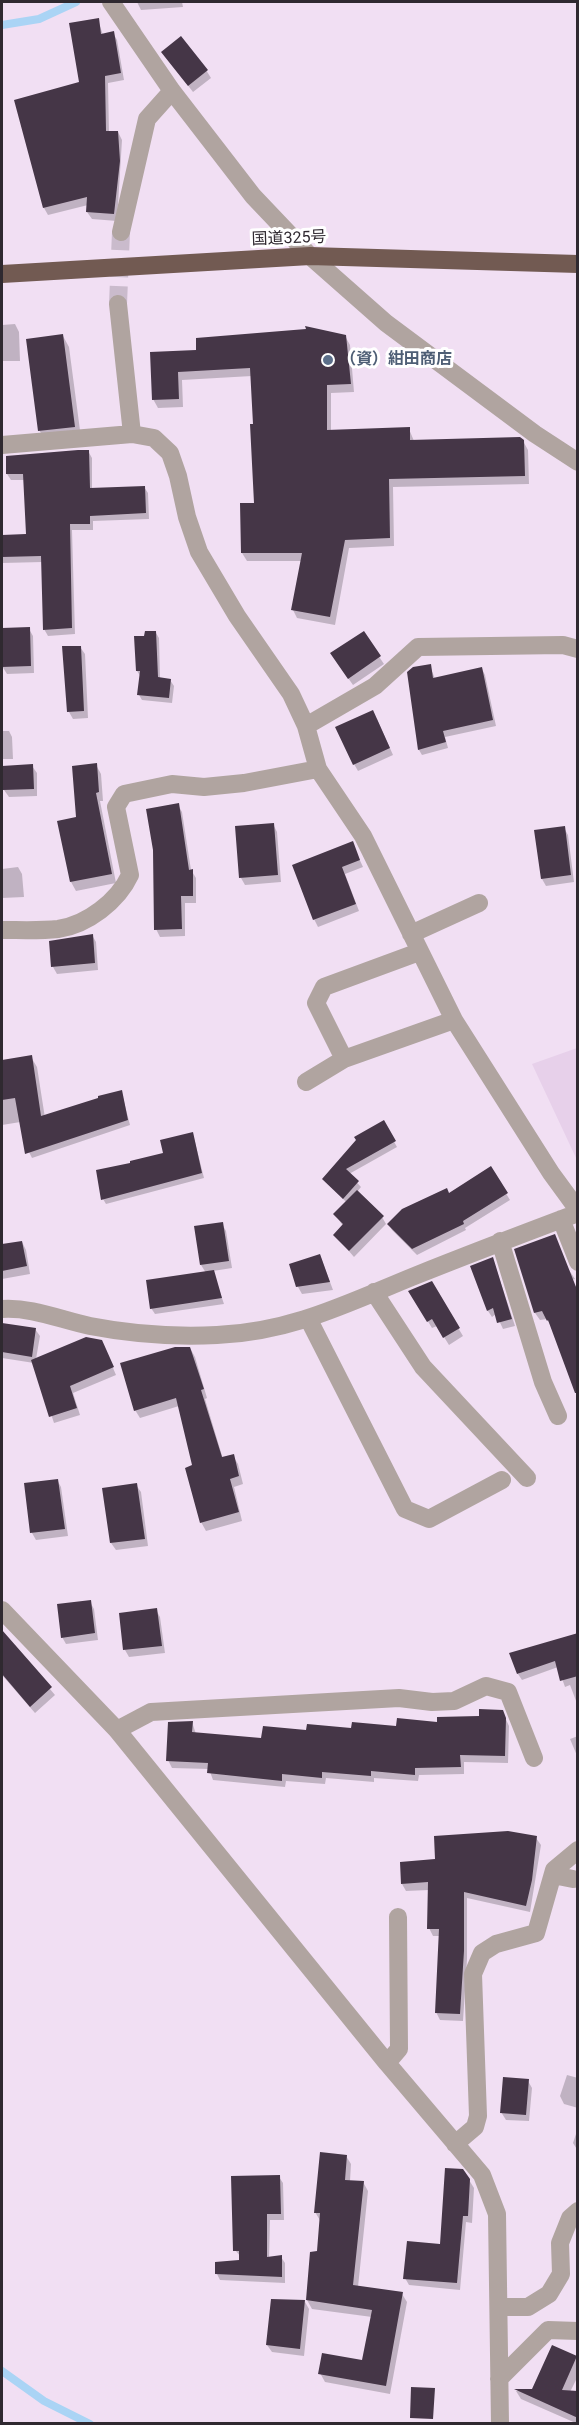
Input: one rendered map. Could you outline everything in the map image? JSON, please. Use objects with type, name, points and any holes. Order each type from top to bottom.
[{"type":"highway","name":"国道325号","points":[[2,274],[310,256],[578,264]]},
{"type":"street","points":[[111,2],[171,91],[253,196],[310,256],[386,323],[535,434],[578,462]]},
{"type":"street","points":[[121,232],[147,119],[171,91]]},
{"type":"street","points":[[118,304],[132,434]]},
{"type":"street","points":[[2,445],[132,434],[154,438],[170,453],[199,552],[237,616],[291,694],[306,726],[318,769],[363,836],[454,1020],[551,1173],[572,1214],[578,1262]]},
{"type":"street","points":[[306,726],[375,686],[418,646],[563,645],[578,649]]},
{"type":"street","points":[[2,930],[58,929],[90,916],[116,897],[130,874],[116,807],[124,794],[172,784],[204,787],[244,783],[318,769]]},
{"type":"street","points":[[411,934],[478,903]]},
{"type":"street","points":[[344,1059],[316,1003],[324,987],[419,952]]},
{"type":"street","points":[[306,1082],[344,1059],[454,1020]]},
{"type":"street","points":[[2,1309],[17,1308],[89,1326],[142,1334],[217,1335],[271,1330],[309,1320],[572,1214]]},
{"type":"street","points":[[500,1242],[543,1383],[558,1416]]},
{"type":"street","points":[[374,1292],[423,1367],[527,1478]]},
{"type":"street","points":[[309,1320],[405,1509],[429,1519],[502,1480]]},
{"type":"street","points":[[2,1610],[117,1731],[387,2063],[482,2175],[497,2214],[500,2424]]},
{"type":"street","points":[[117,1731],[151,1712],[399,1698],[432,1702],[454,1701],[486,1686],[508,1692],[534,1758]]},
{"type":"street","points":[[455,2144],[475,2127],[478,2116],[473,1974],[482,1953],[489,1948],[536,1932],[554,1870],[563,1860],[578,1850]]},
{"type":"street","points":[[553,1875],[573,1879]]},
{"type":"street","points":[[387,2063],[399,2049],[398,1917]]},
{"type":"street","points":[[499,2307],[528,2307],[549,2294],[561,2274],[560,2243],[570,2218],[578,2211]]},
{"type":"street","points":[[499,2379],[548,2330],[578,2331]]},
{"type":"shaded area","points":[[578,1048],[577,1160],[532,1064]]},
{"type":"building","points":[[99,18],[101,34],[114,31],[121,73],[105,76],[106,131],[118,131],[120,161],[114,214],[86,212],[87,197],[43,208],[14,100],[79,82],[69,23]]},
{"type":"building","points":[[181,36],[208,70],[188,86],[161,52]]},
{"type":"building","points":[[305,326],[346,335],[351,384],[327,385],[327,430],[410,427],[410,440],[520,437],[524,440],[525,476],[389,479],[390,538],[345,540],[330,617],[291,610],[302,553],[241,553],[240,503],[254,503],[250,368],[178,372],[179,399],[152,400],[150,352],[196,350],[196,338],[306,329]]},
{"type":"building","points":[[63,334],[75,427],[38,431],[26,339]]},
{"type":"building","points":[[89,450],[90,488],[145,486],[146,513],[90,516],[90,524],[70,524],[72,628],[43,630],[41,556],[2,557],[2,535],[26,534],[23,474],[6,474],[6,456]]},
{"type":"building","points":[[30,627],[31,666],[2,667],[2,628]]},
{"type":"building","points":[[145,631],[156,631],[158,677],[171,679],[169,698],[137,695],[140,671],[136,671],[134,636],[144,636]]},
{"type":"building","points":[[364,631],[381,656],[348,679],[330,653]]},
{"type":"building","points":[[62,646],[81,646],[84,711],[67,712]]},
{"type":"building","points":[[431,664],[433,678],[482,667],[493,720],[443,731],[446,742],[418,750],[407,672],[413,667]]},
{"type":"building","points":[[373,710],[390,748],[353,765],[335,727]]},
{"type":"building","points":[[97,763],[99,792],[96,793],[112,874],[70,882],[57,821],[76,817],[72,766]]},
{"type":"building","points":[[33,764],[34,789],[3,790],[2,766]]},
{"type":"building","points":[[179,803],[189,870],[193,869],[193,896],[181,896],[182,929],[154,930],[153,850],[146,809]]},
{"type":"building","points":[[274,823],[278,875],[239,878],[235,826]]},
{"type":"building","points":[[565,826],[571,875],[541,879],[534,830]]},
{"type":"building","points":[[353,841],[360,860],[342,867],[356,904],[313,920],[292,865]]},
{"type":"building","points":[[93,934],[95,963],[51,967],[49,941]]},
{"type":"building","points":[[32,1055],[41,1116],[122,1090],[128,1120],[25,1154],[15,1098],[2,1100],[2,1060]]},
{"type":"building","points":[[384,1120],[396,1141],[346,1169],[359,1181],[343,1199],[322,1179],[356,1140],[354,1137]]},
{"type":"building","points":[[193,1132],[202,1173],[101,1200],[96,1170],[163,1153],[160,1140]]},
{"type":"building","points":[[491,1166],[508,1193],[463,1221],[464,1224],[412,1249],[387,1224],[402,1209],[447,1188],[449,1193]]},
{"type":"building","points":[[357,1190],[384,1216],[349,1251],[333,1235],[343,1224],[333,1214]]},
{"type":"building","points":[[223,1222],[229,1261],[200,1265],[194,1226]]},
{"type":"building","points":[[555,1234],[578,1292],[578,1393],[575,1393],[548,1320],[542,1311],[534,1313],[514,1249]]},
{"type":"building","points":[[22,1241],[27,1266],[2,1271],[2,1244]]},
{"type":"building","points":[[320,1254],[330,1282],[296,1287],[289,1264]]},
{"type":"building","points":[[493,1257],[512,1319],[497,1323],[493,1308],[487,1311],[470,1266]]},
{"type":"building","points":[[214,1270],[222,1298],[150,1309],[146,1280]]},
{"type":"building","points":[[432,1281],[460,1328],[443,1338],[432,1319],[427,1322],[408,1291]]},
{"type":"building","points":[[2,1323],[36,1328],[32,1357],[2,1352]]},
{"type":"building","points":[[86,1337],[102,1340],[114,1367],[70,1386],[77,1408],[49,1417],[31,1360]]},
{"type":"building","points":[[175,1347],[190,1347],[222,1457],[234,1454],[239,1476],[230,1479],[239,1512],[200,1523],[185,1468],[192,1465],[176,1398],[134,1411],[120,1363]]},
{"type":"building","points":[[58,1479],[65,1529],[30,1533],[24,1483]]},
{"type":"building","points":[[137,1483],[145,1539],[110,1543],[102,1488]]},
{"type":"building","points":[[91,1600],[95,1633],[61,1638],[57,1604]]},
{"type":"building","points":[[157,1608],[162,1646],[123,1650],[119,1613]]},
{"type":"building","points":[[2,1630],[52,1687],[30,1707],[2,1674]]},
{"type":"building","points":[[578,1633],[578,1676],[560,1681],[555,1661],[517,1674],[509,1653]]},
{"type":"building","points":[[479,1709],[503,1710],[506,1718],[505,1756],[460,1755],[461,1767],[415,1768],[415,1775],[371,1771],[371,1776],[322,1772],[322,1778],[282,1774],[282,1781],[207,1773],[208,1763],[166,1761],[168,1722],[193,1721],[192,1732],[261,1738],[263,1726],[306,1730],[307,1724],[351,1728],[352,1722],[396,1726],[397,1718],[437,1722],[437,1717],[479,1716]]},
{"type":"building","points":[[508,1831],[537,1836],[532,1880],[526,1906],[464,1892],[464,1951],[460,2014],[435,2013],[439,1929],[427,1929],[428,1882],[401,1884],[400,1862],[435,1859],[434,1836]]},
{"type":"building","points":[[503,2077],[529,2079],[526,2115],[500,2113]]},
{"type":"building","points":[[320,2152],[347,2155],[345,2180],[364,2181],[353,2285],[403,2292],[386,2386],[318,2374],[322,2353],[362,2360],[372,2310],[306,2300],[310,2252],[317,2251],[320,2213],[314,2213]]},
{"type":"building","points":[[445,2168],[463,2169],[470,2179],[468,2216],[463,2216],[457,2283],[403,2279],[407,2241],[440,2244]]},
{"type":"building","points":[[280,2175],[281,2214],[267,2214],[267,2257],[282,2255],[282,2277],[215,2274],[215,2262],[239,2260],[239,2251],[233,2251],[231,2176]]},
{"type":"building","points":[[271,2299],[305,2300],[300,2349],[266,2345]]},
{"type":"building","points":[[552,2345],[577,2356],[562,2390],[578,2391],[578,2418],[514,2389],[532,2389]]},
{"type":"building","points":[[411,2387],[435,2388],[433,2419],[410,2418]]},
{"type":"waterway","points":[[2,25],[39,19],[76,2]]},
{"type":"waterway","points":[[2,2371],[44,2401],[90,2424]]},
{"type":"tunnel","points":[[118,304],[121,232]]},
{"type":"place","name":"（資）紺田商店","points":[[328,360]]}]
